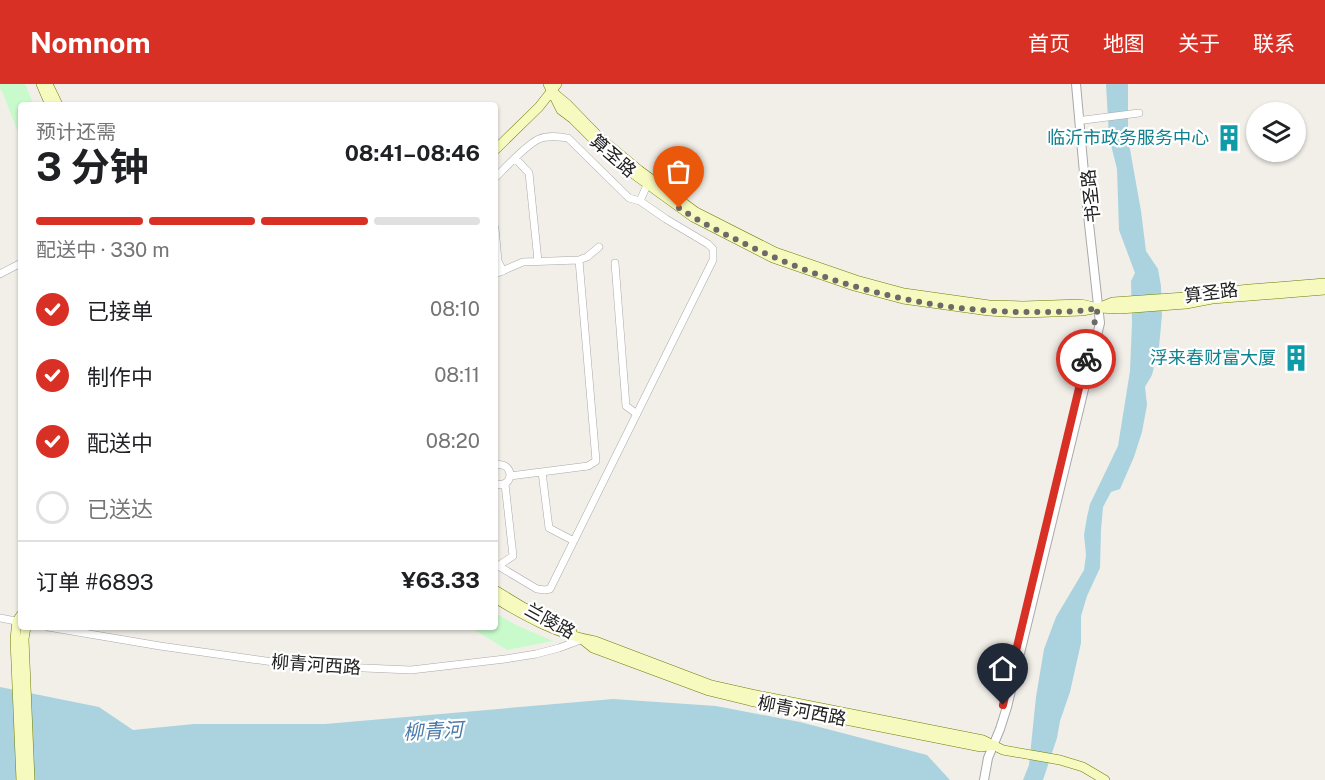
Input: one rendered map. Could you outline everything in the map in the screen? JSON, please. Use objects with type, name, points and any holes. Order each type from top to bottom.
[{"type":"main road","points":[[41,84],[49,102]]},
{"type":"main road","points":[[48,84],[57,102]]},
{"type":"main road","points":[[498,138],[550,86],[562,84]]},
{"type":"main road","points":[[498,147],[539,107],[550,86]]},
{"type":"main road","name":"算圣路","points":[[550,86],[561,110],[647,184],[693,218],[773,258],[854,286],[903,299],[989,311],[1082,311],[1113,302],[1124,305],[1325,290]]},
{"type":"main road","name":"算圣路","points":[[550,86],[607,143],[669,193],[696,212],[775,252],[856,280],[904,293],[989,305],[1081,304],[1098,308]]},
{"type":"main road","name":"算圣路","points":[[1185,301],[1221,291],[1325,283]]},
{"type":"main road","name":"兰陵路","points":[[498,592],[523,607],[560,624],[583,639]]},
{"type":"main road","name":"兰陵路","points":[[498,600],[558,631],[583,639]]},
{"type":"main road","points":[[18,630],[15,639],[21,673],[30,780]]},
{"type":"main road","name":"柳青河西路","points":[[583,639],[593,648],[709,692],[981,747],[1004,746],[1016,752],[1060,760],[1083,767],[1105,780]]},
{"type":"main road","points":[[21,673],[21,780]]},
{"type":"street","name":"书圣路","points":[[1076,84],[1098,308]]},
{"type":"street","name":"书圣路","points":[[986,780],[994,759],[996,728],[1102,298],[1081,84]]},
{"type":"street","points":[[1084,120],[1137,113]]},
{"type":"street","points":[[498,175],[538,139],[568,138],[629,198],[640,201],[713,249],[713,260],[550,589],[537,589],[498,566]]},
{"type":"street","points":[[515,158],[529,172],[538,261]]},
{"type":"street","points":[[640,201],[647,184]]},
{"type":"street","points":[[498,273],[523,262],[579,260],[587,257],[599,247]]},
{"type":"street","points":[[510,476],[588,466],[596,461],[579,260]]},
{"type":"street","points":[[498,261],[503,271]]},
{"type":"street","points":[[615,263],[626,406],[637,414]]},
{"type":"street","points":[[0,274],[18,264]]},
{"type":"street","points":[[498,464],[506,466],[510,472],[509,480],[505,484],[498,484]]},
{"type":"street","points":[[542,472],[549,528],[574,541]]},
{"type":"street","points":[[498,564],[513,556],[505,484]]},
{"type":"street","points":[[0,618],[18,621]]},
{"type":"street","name":"柳青河西路","points":[[66,630],[294,665],[411,670],[536,654],[583,639]]},
{"type":"green space","points":[[0,84],[25,84],[33,102],[18,102],[18,132],[2,91]]},
{"type":"green space","points":[[498,615],[553,641],[507,650],[475,630],[498,630]]},
{"type":"water","points":[[1106,84],[1128,84],[1128,138],[1146,251],[1158,269],[1161,286],[1162,315],[1159,347],[1152,375],[1145,387],[1147,405],[1134,457],[1120,489],[1111,492],[1103,507],[1100,568],[1081,616],[1081,643],[1057,738],[1043,780],[1023,780],[1029,765],[1044,649],[1056,617],[1084,570],[1086,555],[1084,535],[1090,504],[1118,446],[1130,371],[1131,281],[1135,273],[1119,230],[1117,169],[1109,137]]},
{"type":"water","name":"柳青河","points":[[0,687],[99,707],[133,730],[194,724],[325,724],[613,699],[716,706],[800,722],[927,755],[950,780],[0,780]]},
{"type":"way so far","points":[[679,208],[723,234],[773,258],[854,286],[903,299],[950,307],[1006,312],[1082,311],[1098,308],[1086,359]]},
{"type":"place","name":"临沂市政务服务中心","points":[[1229,138]]},
{"type":"place","name":"浮来春财富大厦","points":[[1296,358]]},
{"type":"route","points":[[1003,705],[1086,359]]}]
